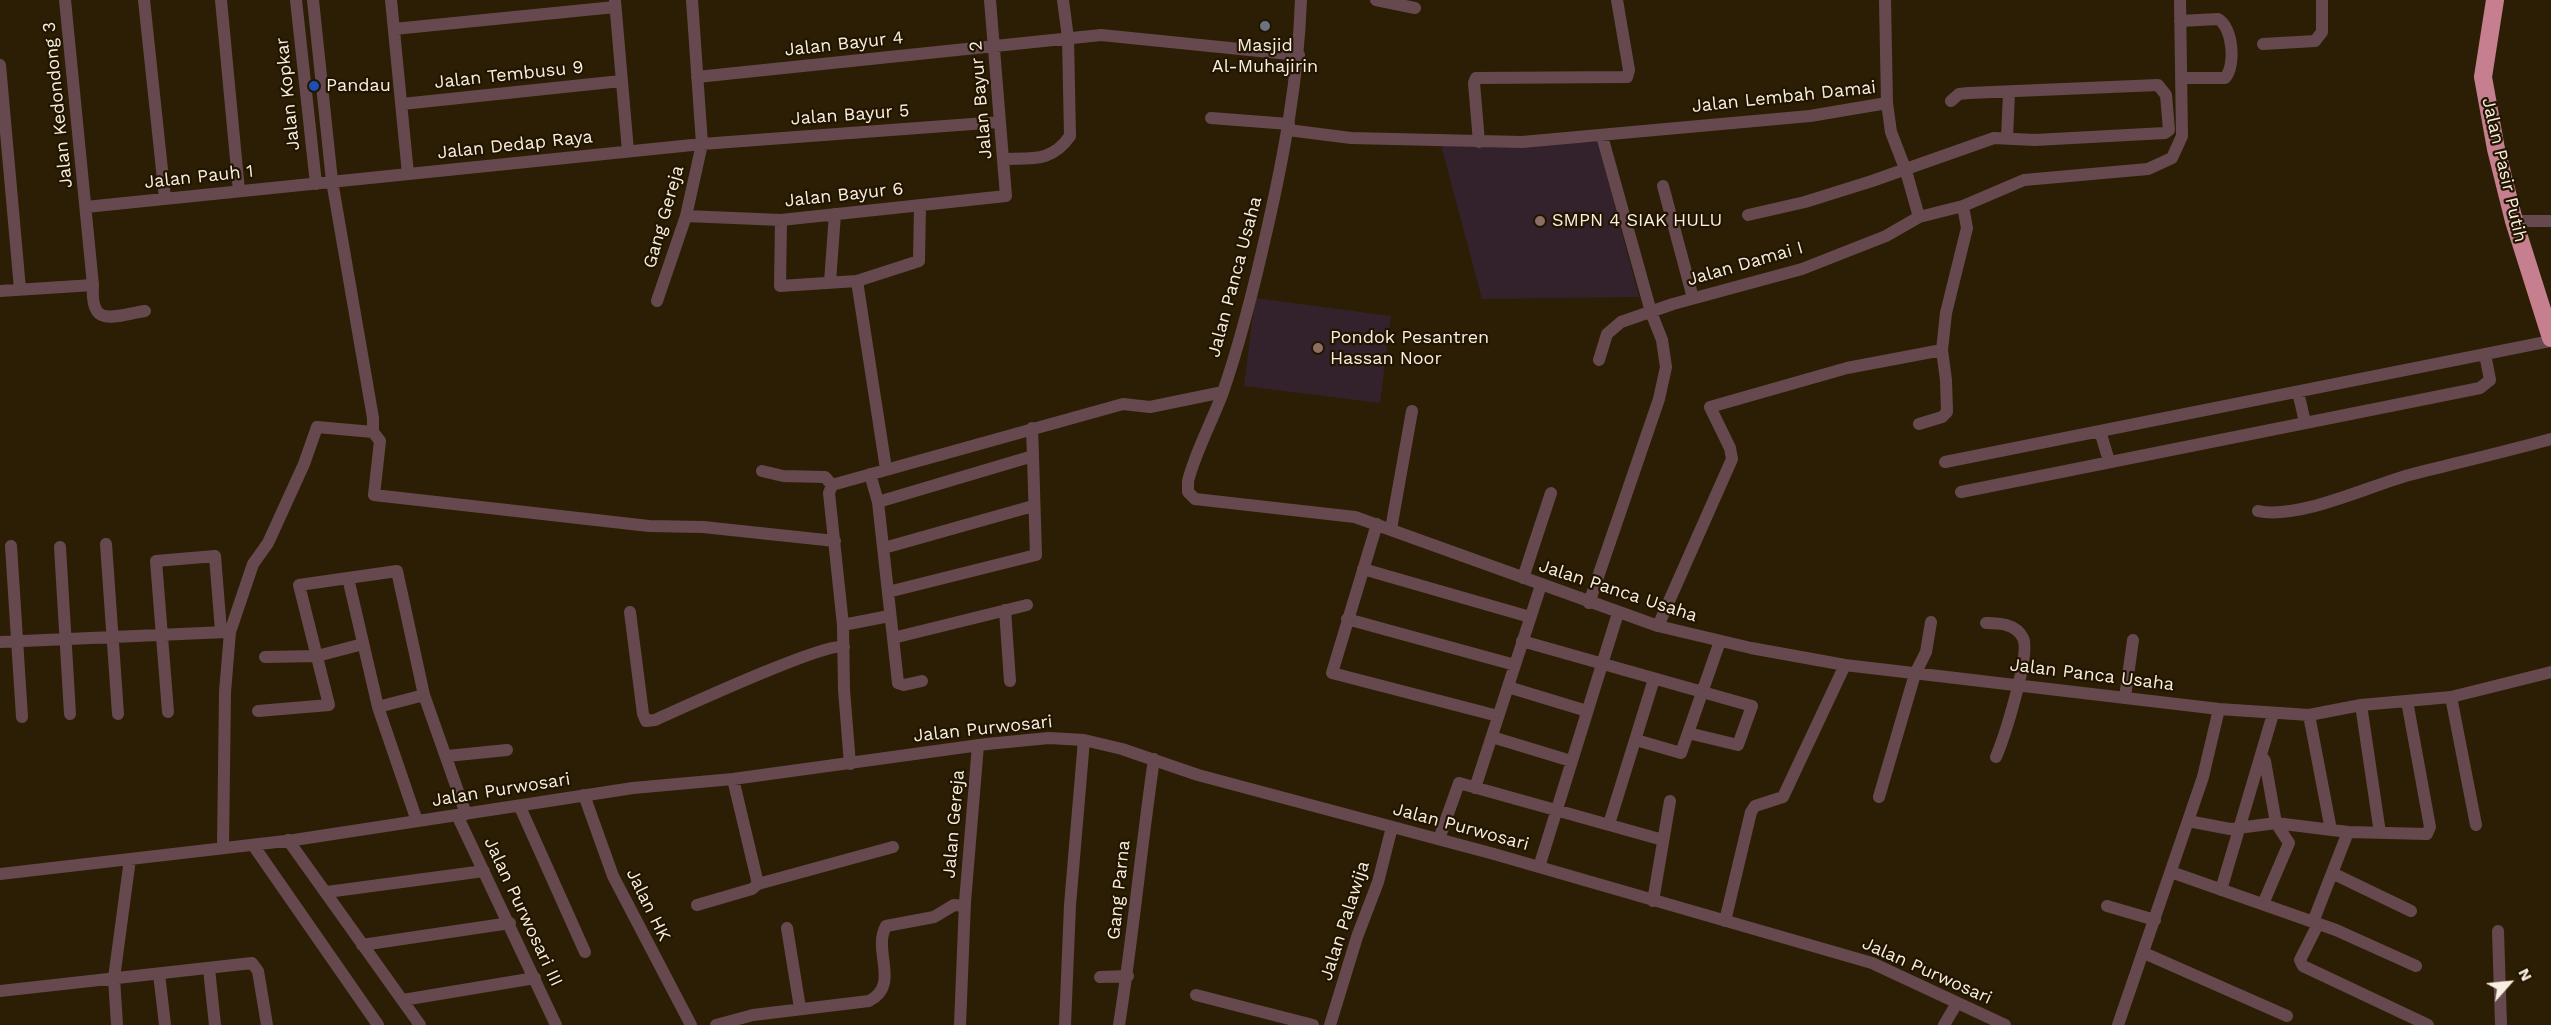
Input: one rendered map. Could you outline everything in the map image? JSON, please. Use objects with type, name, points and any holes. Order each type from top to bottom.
[{"type":"highway","name":"Jalan Pasir Putih","points":[[2495,0],[2483,77],[2496,149],[2514,222],[2551,339]]},
{"type":"street","name":"Jalan Kedondong 3","points":[[65,0],[93,285],[92,304],[98,315],[106,318],[145,311]]},
{"type":"street","points":[[144,0],[165,198]]},
{"type":"street","points":[[221,0],[239,191]]},
{"type":"street","name":"Jalan Kopkar","points":[[297,0],[316,184]]},
{"type":"street","name":"Jalan Kopkar","points":[[313,0],[332,182],[373,418],[373,432],[380,441],[373,493],[376,496],[649,526],[703,527],[835,541]]},
{"type":"street","points":[[391,0],[408,174]]},
{"type":"street","name":"Gang Gereja","points":[[657,301],[686,216],[702,144],[692,0]]},
{"type":"street","name":"Jalan Bayur 2","points":[[990,0],[1006,196]]},
{"type":"street","points":[[1004,159],[1043,157],[1054,154],[1062,148],[1070,136],[1068,38],[1063,0]]},
{"type":"street","name":"Jalan Panca Usaha","points":[[1301,0],[1299,54],[1289,127],[1255,282],[1223,392],[1189,475],[1187,486],[1192,498],[1200,501],[1355,517],[1459,557],[1658,626],[1720,641],[1845,665],[1915,674],[2019,684],[2081,694],[2219,709],[2309,715],[2361,705],[2451,697],[2551,672]]},
{"type":"street","points":[[1377,0],[1415,8]]},
{"type":"street","points":[[1479,142],[1474,83],[1476,78],[1627,78],[1629,70],[1617,0]]},
{"type":"street","points":[[1885,0],[1887,104]]},
{"type":"street","points":[[1919,217],[1963,206],[2024,180],[2148,169],[2172,158],[2182,136],[2180,0]]},
{"type":"street","points":[[2263,44],[2315,41],[2322,32],[2322,0]]},
{"type":"street","points":[[394,28],[615,3],[628,151]]},
{"type":"street","points":[[2180,21],[2218,19],[2222,21],[2227,26],[2231,61],[2230,72],[2225,78],[2182,78]]},
{"type":"street","name":"Jalan Bayur 4","points":[[697,77],[1101,35],[1299,54]]},
{"type":"street","points":[[0,65],[20,289]]},
{"type":"street","name":"Jalan Tembusu 9","points":[[402,104],[621,81]]},
{"type":"street","points":[[1748,215],[1804,202],[1906,171],[1944,154],[1994,138],[2046,140],[2165,133],[2169,130],[2170,124],[2166,95],[2158,85],[1959,94],[1951,101]]},
{"type":"street","points":[[2007,138],[2009,93]]},
{"type":"street","name":"Jalan Lembah Damai","points":[[1211,118],[1289,127],[1352,138],[1479,142],[1602,136],[1689,125],[1810,116],[1887,104],[1891,132],[1906,171],[1919,217]]},
{"type":"street","name":"Jalan Bayur 5","points":[[702,144],[999,122]]},
{"type":"street","points":[[1589,603],[1659,399],[1666,367],[1662,340],[1651,312],[1602,136]]},
{"type":"street","name":"Jalan Dedap Raya","points":[[332,182],[702,144]]},
{"type":"street","points":[[313,160],[321,164],[330,157]]},
{"type":"street","name":"Jalan Pauh 1","points":[[86,207],[332,182]]},
{"type":"street","points":[[1663,186],[1693,298]]},
{"type":"street","name":"Jalan Bayur 6","points":[[686,216],[782,220],[1006,196]]},
{"type":"street","points":[[782,220],[780,286],[799,287],[830,282],[857,282],[919,261],[920,205]]},
{"type":"street","points":[[1919,424],[1942,417],[1947,412],[1942,350],[1946,313],[1967,228],[1963,206]]},
{"type":"street","points":[[830,282],[834,214]]},
{"type":"street","name":"Jalan Damai I","points":[[1599,360],[1610,329],[1693,298],[1802,269],[1886,236],[1919,217]]},
{"type":"street","points":[[2514,222],[2551,221]]},
{"type":"street","points":[[857,282],[886,469]]},
{"type":"street","points":[[0,291],[93,285]]},
{"type":"street","points":[[1945,462],[2551,339]]},
{"type":"street","points":[[1658,626],[1732,459],[1730,448],[1710,407],[1847,368],[1942,350]]},
{"type":"street","points":[[1961,492],[2480,387],[2490,380],[2485,354]]},
{"type":"street","points":[[832,485],[1123,404],[1150,407],[1223,392]]},
{"type":"street","points":[[2298,392],[2305,422]]},
{"type":"street","points":[[1391,529],[1412,411]]},
{"type":"street","points":[[225,632],[252,564],[268,543],[317,427],[373,432]]},
{"type":"street","points":[[888,592],[1036,555],[1032,428]]},
{"type":"street","points":[[2100,431],[2109,461]]},
{"type":"street","points":[[2259,510],[2281,513],[2307,507],[2373,489],[2411,475],[2551,438]]},
{"type":"street","points":[[878,502],[1033,456]]},
{"type":"street","points":[[762,471],[783,476],[825,477],[832,485]]},
{"type":"street","points":[[870,474],[878,502],[898,683],[904,685],[922,681]]},
{"type":"street","points":[[832,485],[829,492],[843,625],[844,690],[850,764]]},
{"type":"street","points":[[1522,578],[1551,493]]},
{"type":"street","points":[[884,548],[1033,506]]},
{"type":"street","points":[[1377,524],[1332,673],[1498,717]]},
{"type":"street","points":[[106,544],[118,714]]},
{"type":"street","points":[[11,546],[22,717]]},
{"type":"street","points":[[60,547],[70,714]]},
{"type":"street","points":[[168,712],[164,634],[156,561],[215,556],[225,632],[223,847]]},
{"type":"street","points":[[1363,569],[1530,618]]},
{"type":"street","name":"Jalan Purwosari III","points":[[348,578],[397,571],[424,695],[447,756],[461,814],[484,871],[556,1025]]},
{"type":"street","points":[[258,711],[329,705],[299,585],[348,578],[378,707],[417,821]]},
{"type":"street","points":[[1475,788],[1541,585]]},
{"type":"street","points":[[893,638],[1027,604]]},
{"type":"street","points":[[1005,610],[1010,681]]},
{"type":"street","points":[[630,612],[646,721],[655,720],[808,654],[837,645],[844,647]]},
{"type":"street","points":[[1539,867],[1618,613]]},
{"type":"street","points":[[843,625],[890,616]]},
{"type":"street","points":[[1347,619],[1515,665]]},
{"type":"street","points":[[1879,797],[1915,674],[1926,652],[1931,622]]},
{"type":"street","points":[[1986,623],[2003,623],[2023,638],[2024,646],[2019,684],[1996,757]]},
{"type":"street","points":[[0,642],[113,635],[225,632]]},
{"type":"street","points":[[2125,697],[2133,640]]},
{"type":"street","points":[[1522,641],[1752,706],[1738,745],[1688,733]]},
{"type":"street","points":[[1636,740],[1682,753],[1720,641]]},
{"type":"street","points":[[265,657],[317,656],[363,644]]},
{"type":"street","points":[[1725,921],[1751,812],[1755,806],[1783,797],[1845,665]]},
{"type":"street","points":[[1608,824],[1654,679]]},
{"type":"street","points":[[1508,687],[1587,711]]},
{"type":"street","points":[[378,707],[424,695]]},
{"type":"street","points":[[2451,697],[2476,825]]},
{"type":"street","points":[[2188,821],[2230,829],[2276,823],[2348,832],[2420,835],[2430,831],[2407,701]]},
{"type":"street","points":[[2361,705],[2380,833]]},
{"type":"street","points":[[2118,1025],[2188,821],[2219,709]]},
{"type":"street","points":[[2221,890],[2273,714]]},
{"type":"street","points":[[2309,715],[2331,830]]},
{"type":"street","points":[[1492,737],[1571,761]]},
{"type":"street","name":"Jalan Purwosari","points":[[0,874],[253,845],[520,807],[633,788],[733,779],[978,745],[1049,738],[1084,740],[1122,748],[1198,775],[1439,839],[1872,963],[2006,1025]]},
{"type":"street","points":[[1065,1025],[1070,905],[1084,740]]},
{"type":"street","name":"Jalan Gereja","points":[[960,1025],[965,906],[978,745]]},
{"type":"street","points":[[447,756],[507,750]]},
{"type":"street","points":[[2261,755],[2271,788],[2276,823],[2289,843],[2263,904]]},
{"type":"street","name":"Gang Parna","points":[[1119,1025],[1128,976],[1154,759]]},
{"type":"street","points":[[733,779],[758,884]]},
{"type":"street","points":[[1439,839],[1459,783],[1663,840]]},
{"type":"street","points":[[2252,785],[2271,788]]},
{"type":"street","name":"Jalan HK","points":[[584,795],[613,876],[691,1025]]},
{"type":"street","points":[[1653,901],[1671,801]]},
{"type":"street","points":[[520,807],[585,952]]},
{"type":"street","name":"Jalan Palawija","points":[[1330,1025],[1357,936],[1378,882],[1392,827]]},
{"type":"street","points":[[2348,832],[2316,923],[2300,960],[2303,966],[2428,1025]]},
{"type":"street","points":[[288,840],[420,1025]]},
{"type":"street","points":[[253,845],[378,1025]]},
{"type":"street","points":[[697,905],[752,889],[758,884],[893,847]]},
{"type":"street","points":[[117,1025],[114,978],[130,859]]},
{"type":"street","points":[[327,892],[484,871]]},
{"type":"street","points":[[2171,872],[2316,923],[2416,966]]},
{"type":"street","points":[[2332,873],[2412,911]]},
{"type":"street","points":[[716,1025],[753,1015],[851,1004],[877,997],[885,983],[881,938],[886,926],[934,917],[954,905],[965,906]]},
{"type":"street","points":[[2108,906],[2155,920]]},
{"type":"street","points":[[362,945],[510,923]]},
{"type":"street","points":[[787,928],[800,1008]]},
{"type":"street","points":[[2498,930],[2501,1025]]},
{"type":"street","points":[[2144,953],[2287,1016]]},
{"type":"street","points":[[0,991],[252,963],[256,967],[267,1025]]},
{"type":"street","points":[[209,969],[215,1025]]},
{"type":"street","points":[[159,974],[165,1025]]},
{"type":"street","points":[[1100,977],[1128,976]]},
{"type":"street","points":[[403,999],[535,978]]},
{"type":"street","points":[[1196,995],[1313,1025]]},
{"type":"street","points":[[1944,1025],[1957,1003]]},
{"type":"shaded area","name":"SMPN 4 SIAK HULU","points":[[1598,142],[1639,297],[1482,299],[1441,145]]},
{"type":"shaded area","name":"Pondok Pesantren Hassan Noor","points":[[1255,298],[1391,316],[1380,403],[1244,386]]},
{"type":"place","name":"Masjid Al-Muhajirin","points":[[1265,26]]},
{"type":"place","name":"Pandau","points":[[314,86]]},
{"type":"place","name":"SMPN 4 SIAK HULU","points":[[1540,221]]},
{"type":"place","name":"Pondok Pesantren Hassan Noor","points":[[1318,348]]}]
